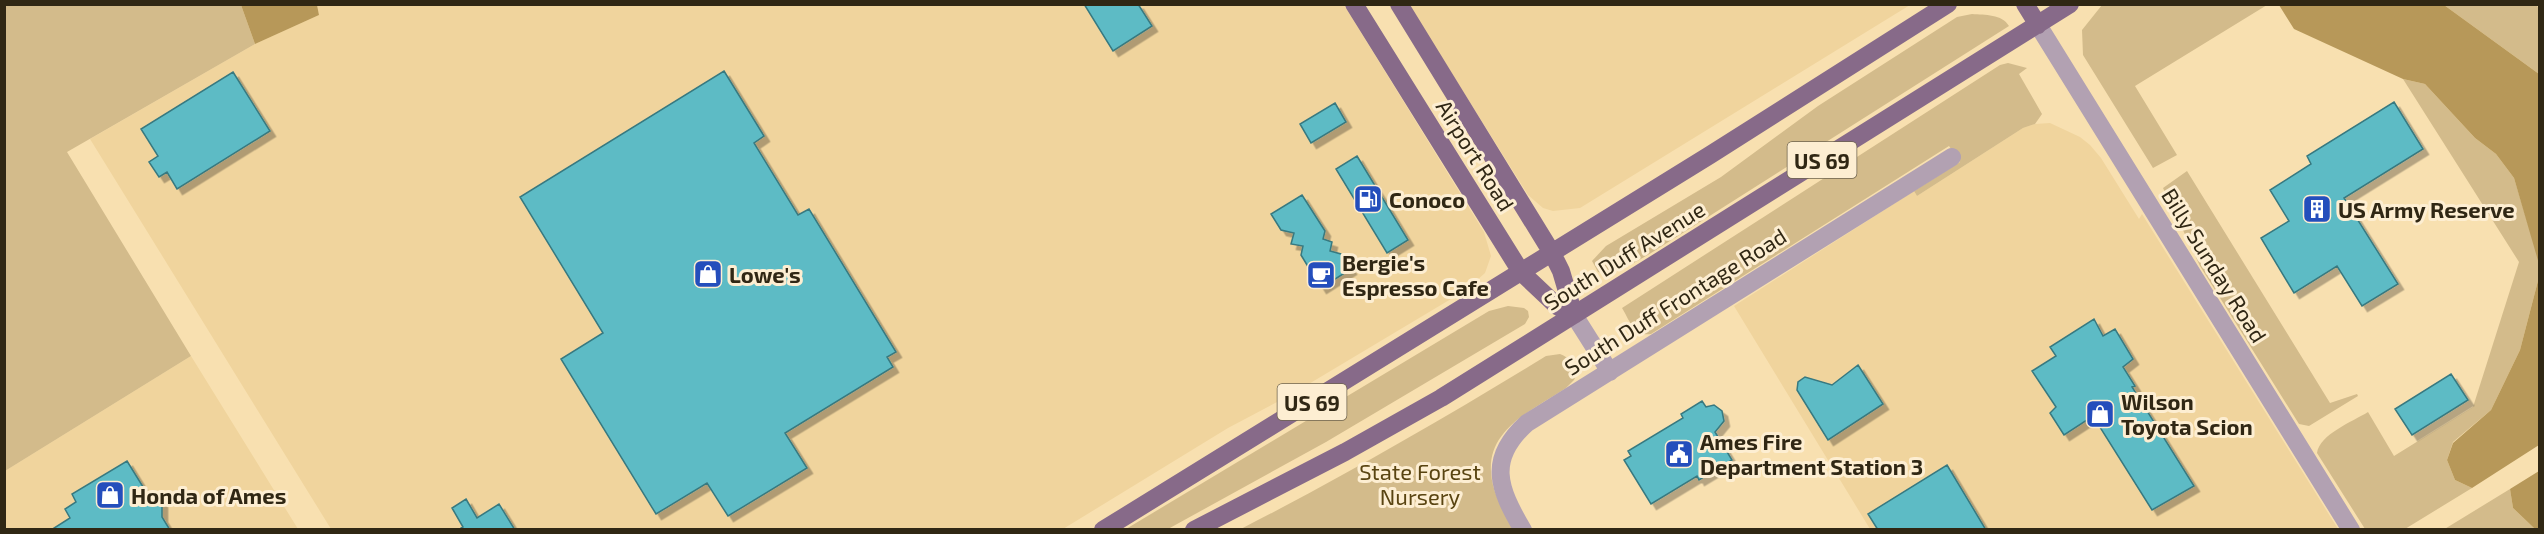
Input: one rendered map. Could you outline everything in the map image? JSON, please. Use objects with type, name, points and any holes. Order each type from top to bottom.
[{"type":"main road","name":"Airport Road","points":[[1353,4],[1521,272],[1557,306],[1574,315]]},
{"type":"main road","name":"Airport Road","points":[[1399,4],[1552,253],[1561,272],[1574,315]]},
{"type":"main road","name":"South Duff Avenue","points":[[1103,530],[1552,253],[1948,4]]},
{"type":"main road","points":[[2025,4],[2038,25]]},
{"type":"main road","name":"South Duff Avenue","points":[[1194,530],[1345,453],[1441,398],[2070,4]]},
{"type":"street","name":"Billy Sunday Road","points":[[2038,25],[2351,530]]},
{"type":"street","name":"South Duff Frontage Road","points":[[1523,530],[1501,483],[1500,460],[1507,444],[1527,423],[1952,157]]},
{"type":"street","name":"Airport Road","points":[[1574,315],[1610,372]]},
{"type":"shaded area","points":[[241,5],[317,5],[319,15],[255,44]]},
{"type":"shaded area","points":[[317,5],[1344,5],[1484,232],[1491,256],[1485,273],[1466,290],[1292,394],[1228,428],[1063,529],[331,529],[90,139],[255,44],[319,15]]},
{"type":"shaded area","points":[[1409,5],[1910,5],[1580,208],[1553,211],[1543,208],[1528,195]]},
{"type":"shaded area","points":[[2279,5],[2444,5],[2539,74],[2539,264],[2514,178],[2496,154],[2475,138],[2425,84],[2403,79],[2294,29]]},
{"type":"shaded area","points":[[2050,123],[2080,137],[2090,145],[2101,158],[2139,219],[2142,214],[2338,529],[1870,529],[1734,306],[1914,191],[1917,196],[2023,128]]},
{"type":"shaded area","points":[[2539,277],[2539,445],[2472,488],[2455,480],[2447,460],[2453,443],[2491,410],[2520,350]]},
{"type":"shaded area","points":[[191,356],[298,529],[5,530],[5,471]]},
{"type":"shaded area","points":[[2539,471],[2539,529],[2535,529],[2513,508],[2510,489]]},
{"type":"green space","points":[[2535,4],[2539,8],[2539,74],[2444,5]]},
{"type":"green space","points":[[5,5],[241,5],[255,44],[67,152],[191,356],[5,471]]},
{"type":"green space","points":[[2102,5],[2267,5],[2135,86],[2177,155],[2153,168],[2083,55],[2082,30]]},
{"type":"green space","points":[[1972,14],[1998,17],[2009,26],[1650,254],[1617,270],[1598,272],[1592,261],[1606,246],[1721,177],[1818,106],[1957,17]]},
{"type":"green space","points":[[2008,63],[2027,68],[2019,74],[2042,114],[2035,124],[2023,128],[1917,196],[1914,191],[1960,162],[1949,146],[1651,334],[1640,333],[1633,327],[1622,308],[2000,65]]},
{"type":"green space","points":[[2403,79],[2425,84],[2475,138],[2496,154],[2514,178],[2540,264],[2539,277],[2520,350],[2491,410],[2453,442],[2447,460],[2455,480],[2472,488],[2405,529],[2365,529],[2317,453],[2319,446],[2330,434],[2368,412],[2394,456],[2473,407],[2519,262]]},
{"type":"green space","points":[[2187,171],[2330,403],[2357,394],[2358,396],[2309,426],[2299,424],[2200,266],[2163,188]]},
{"type":"green space","points":[[1508,306],[1524,308],[1528,311],[1529,317],[1525,324],[1326,442],[1168,529],[1126,529],[1489,311]]},
{"type":"green space","name":"State Forest Nursery","points":[[1560,354],[1569,359],[1574,366],[1577,373],[1574,380],[1508,428],[1492,455],[1491,472],[1495,492],[1513,529],[1239,530],[1394,446],[1546,356]]},
{"type":"green space","points":[[2510,489],[2513,508],[2535,529],[2443,530]]},
{"type":"building","points":[[1084,4],[1138,4],[1152,26],[1113,51]]},
{"type":"building","name":"Lowe's","points":[[724,71],[764,136],[754,143],[798,215],[809,209],[896,352],[887,357],[893,367],[785,433],[807,468],[728,516],[707,483],[656,514],[561,359],[603,333],[520,197]]},
{"type":"building","points":[[233,72],[270,131],[177,189],[167,172],[159,177],[149,162],[158,156],[141,129]]},
{"type":"building","name":"US Army Reserve","points":[[2394,102],[2423,149],[2344,198],[2398,284],[2362,306],[2337,266],[2294,293],[2261,238],[2289,221],[2270,190],[2311,164],[2307,156]]},
{"type":"building","points":[[1335,103],[1346,122],[1311,143],[1300,124]]},
{"type":"building","points":[[1357,156],[1408,240],[1387,253],[1336,169]]},
{"type":"building","points":[[1302,195],[1325,231],[1323,239],[1332,242],[1330,251],[1341,254],[1351,269],[1321,288],[1301,255],[1303,246],[1291,244],[1294,233],[1281,230],[1271,214]]},
{"type":"building","name":"Wilson Toyota Scion","points":[[2094,319],[2103,336],[2115,329],[2133,359],[2123,367],[2135,386],[2132,387],[2194,486],[2152,510],[2093,416],[2064,435],[2050,413],[2056,407],[2032,371],[2056,356],[2050,347]]},
{"type":"building","points":[[1858,365],[1883,404],[1828,440],[1797,390],[1798,382],[1805,377],[1832,385]]},
{"type":"building","points":[[2451,374],[2468,400],[2412,435],[2395,409]]},
{"type":"building","name":"Ames Fire Department Station 3","points":[[1702,401],[1706,407],[1714,405],[1722,411],[1724,421],[1715,432],[1732,460],[1699,480],[1697,476],[1651,504],[1624,460],[1631,456],[1628,451],[1683,418],[1681,414]]},
{"type":"building","name":"Honda of Ames","points":[[127,461],[148,495],[156,496],[162,502],[162,517],[170,530],[51,530],[70,518],[65,509],[76,502],[72,494]]},
{"type":"building","points":[[1947,465],[1986,530],[1878,530],[1868,514]]},
{"type":"building","points":[[466,499],[477,518],[499,504],[515,530],[458,530],[463,527],[452,508]]},
{"type":"place","name":"Conoco","points":[[1368,199]]},
{"type":"place","name":"US Army Reserve","points":[[2317,209]]},
{"type":"place","name":"Lowe's","points":[[708,274]]},
{"type":"place","name":"Bergie's Espresso Cafe","points":[[1321,275]]},
{"type":"place","name":"Wilson Toyota Scion","points":[[2100,414]]},
{"type":"place","name":"Ames Fire Department Station 3","points":[[1679,454]]},
{"type":"place","name":"Honda of Ames","points":[[110,495]]}]
